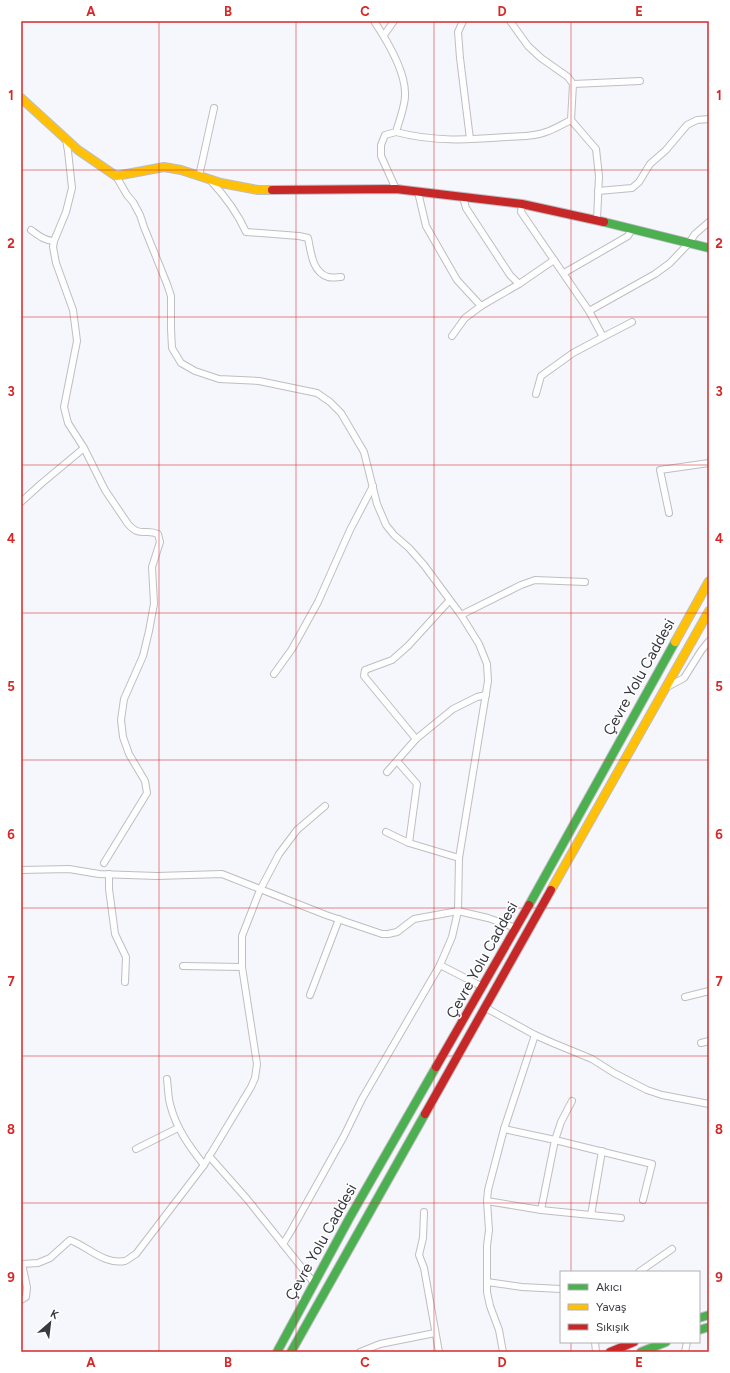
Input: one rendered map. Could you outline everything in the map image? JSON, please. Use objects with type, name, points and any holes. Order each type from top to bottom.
[{"type":"main road","points":[[21,98],[66,140],[95,164],[116,176],[164,167],[182,170],[210,180],[258,190],[396,189],[522,204],[597,220],[709,248]]},
{"type":"main road","name":"Çevre Yolu Caddesi","points":[[277,1352],[350,1217],[483,987],[709,581]]},
{"type":"main road","name":"Çevre Yolu Caddesi","points":[[291,1352],[709,611]]},
{"type":"main road","points":[[271,1352],[301,1307]]},
{"type":"main road","points":[[297,1352],[316,1309]]},
{"type":"main road","points":[[610,1352],[632,1343]]},
{"type":"main road","points":[[641,1352],[664,1343]]},
{"type":"street","points":[[374,21],[384,35],[403,78],[405,94],[396,132]]},
{"type":"street","points":[[384,35],[394,21]]},
{"type":"street","points":[[463,21],[458,32],[458,38],[470,140]]},
{"type":"street","points":[[510,21],[528,46],[541,58],[568,77],[573,84],[571,120],[596,149],[599,176],[597,220]]},
{"type":"street","points":[[573,84],[640,81]]},
{"type":"street","points":[[199,176],[214,108]]},
{"type":"street","points":[[598,191],[632,188],[639,182],[650,164],[666,150],[687,125],[697,120],[709,119]]},
{"type":"street","points":[[396,189],[381,156],[381,145],[385,135],[396,132],[414,137],[440,140],[470,140],[538,135],[571,120]]},
{"type":"street","points":[[66,140],[72,188],[66,212],[54,240],[53,250],[56,263],[73,310],[77,341],[64,407],[68,423],[84,448],[105,490],[128,524],[132,529],[139,533],[154,532],[158,534],[160,542],[152,567],[154,604],[149,631],[143,656],[124,699],[121,720],[123,737],[129,754],[145,782],[146,793],[104,864]]},
{"type":"street","points":[[116,176],[140,215],[167,284],[171,296],[172,348],[181,363],[195,371],[219,379],[259,381],[316,393],[330,402],[341,413],[364,452],[377,504],[386,525],[394,535],[419,559],[461,616],[479,644],[487,664],[488,681],[459,858],[458,911],[452,937],[440,964],[362,1099],[344,1136],[283,1244]]},
{"type":"street","points":[[210,180],[228,200],[246,232],[308,238],[312,261],[319,271],[328,277],[341,277]]},
{"type":"street","points":[[418,192],[426,226],[457,280],[481,306]]},
{"type":"street","points":[[463,197],[466,208],[510,275],[519,284]]},
{"type":"street","points":[[522,204],[521,212],[564,273],[589,311],[603,336]]},
{"type":"street","points":[[589,311],[655,274],[670,263],[689,243],[695,234],[709,222]]},
{"type":"street","points":[[564,273],[628,236],[632,229]]},
{"type":"street","points":[[31,230],[49,241],[54,240]]},
{"type":"street","points":[[452,336],[466,318],[481,306],[519,284],[554,260]]},
{"type":"street","points":[[536,394],[541,376],[574,353],[603,336],[632,322]]},
{"type":"street","points":[[21,502],[42,482],[84,448]]},
{"type":"street","points":[[669,513],[660,470],[709,463]]},
{"type":"street","points":[[274,674],[292,649],[318,602],[350,530],[373,486]]},
{"type":"street","points":[[461,616],[535,580],[585,582]]},
{"type":"street","points":[[416,739],[364,676],[365,670],[392,660],[408,646],[450,601]]},
{"type":"street","points":[[664,689],[684,678],[709,641]]},
{"type":"street","points":[[387,772],[416,739],[453,709],[477,697],[486,695]]},
{"type":"street","points":[[397,761],[417,784],[409,843]]},
{"type":"street","points":[[21,1300],[26,1297],[27,1287],[22,1264],[38,1263],[50,1258],[70,1240],[77,1243],[84,1249],[111,1260],[126,1261],[136,1254],[204,1165],[251,1087],[256,1073],[257,1064],[242,967],[242,936],[260,890],[279,854],[297,830],[325,806]]},
{"type":"street","points":[[386,832],[409,843],[459,858]]},
{"type":"street","points":[[21,870],[69,868],[98,874],[157,876],[222,874],[260,890],[382,934],[397,932],[414,919],[458,911],[488,918],[516,928]]},
{"type":"street","points":[[109,874],[109,889],[115,934],[126,957],[125,982]]},
{"type":"street","points":[[310,995],[339,919]]},
{"type":"street","points":[[440,964],[483,987]]},
{"type":"street","points":[[183,966],[242,967]]},
{"type":"street","points":[[685,997],[709,990]]},
{"type":"street","points":[[486,1008],[553,1044],[592,1059],[647,1090],[662,1095],[709,1104]]},
{"type":"street","points":[[503,1352],[499,1330],[490,1306],[487,1282],[489,1230],[487,1201],[490,1177],[535,1035]]},
{"type":"street","points":[[701,1043],[709,1041]]},
{"type":"street","points":[[167,1079],[170,1104],[178,1128],[186,1142],[204,1165]]},
{"type":"street","points":[[541,1210],[555,1140],[572,1101]]},
{"type":"street","points":[[136,1149],[178,1128]]},
{"type":"street","points":[[504,1129],[652,1164],[643,1200]]},
{"type":"street","points":[[591,1215],[602,1151]]},
{"type":"street","points":[[209,1156],[247,1199],[314,1283]]},
{"type":"street","points":[[487,1201],[541,1210],[621,1218]]},
{"type":"street","points":[[424,1212],[423,1238],[419,1255],[424,1268],[438,1352]]},
{"type":"street","points":[[639,1271],[672,1249]]},
{"type":"street","points":[[487,1282],[511,1286],[560,1289]]},
{"type":"street","points":[[360,1352],[380,1344],[435,1333]]},
{"type":"traffic: fast","points":[[604,222],[709,248]]},
{"type":"traffic: fast","points":[[529,905],[675,642]]},
{"type":"traffic: fast","points":[[277,1352],[350,1217],[436,1067]]},
{"type":"traffic: fast","points":[[291,1352],[425,1114]]},
{"type":"traffic: fast","points":[[700,1318],[709,1315]]},
{"type":"traffic: fast","points":[[700,1330],[709,1327]]},
{"type":"traffic: fast","points":[[641,1352],[664,1343]]},
{"type":"traffic: slow","points":[[21,98],[78,150],[116,176],[164,167],[181,170],[221,183],[258,190],[272,190]]},
{"type":"traffic: slow","points":[[675,642],[709,581]]},
{"type":"traffic: slow","points":[[551,890],[709,611]]},
{"type":"traffic: jam","points":[[272,190],[396,189],[522,204],[604,222]]},
{"type":"traffic: jam","points":[[425,1114],[551,890]]},
{"type":"traffic: jam","points":[[436,1067],[529,905]]},
{"type":"traffic: jam","points":[[610,1352],[632,1343]]}]
